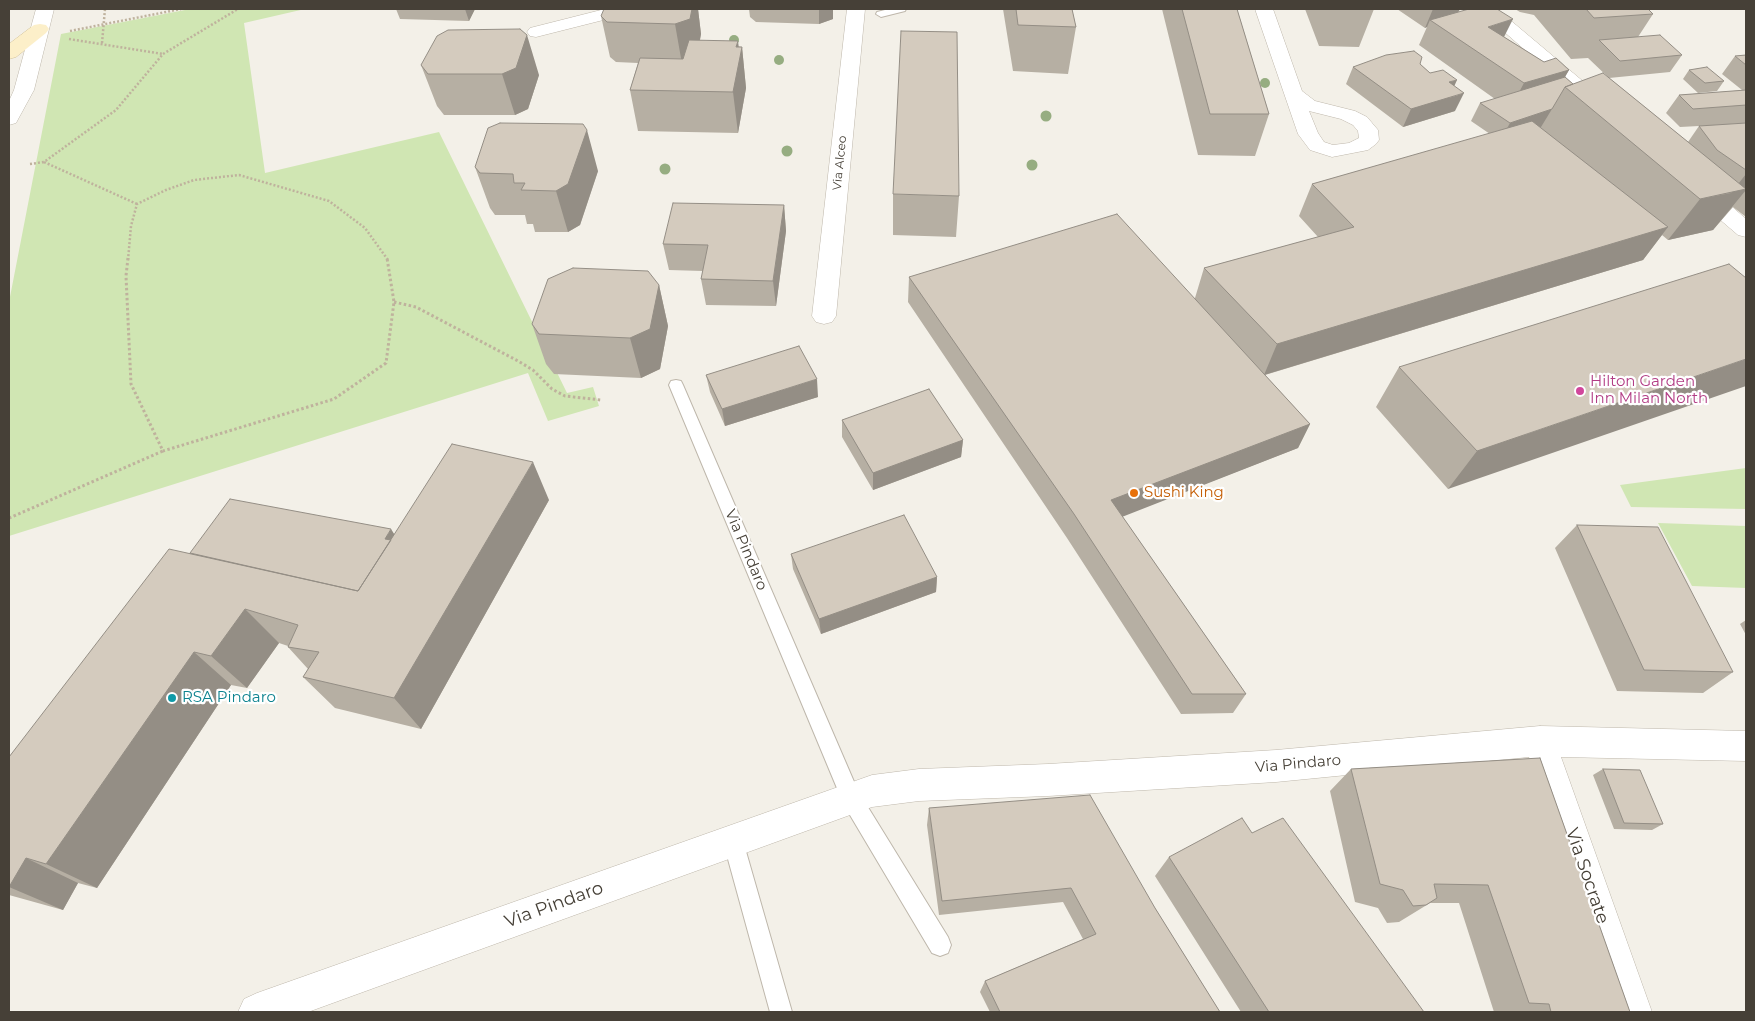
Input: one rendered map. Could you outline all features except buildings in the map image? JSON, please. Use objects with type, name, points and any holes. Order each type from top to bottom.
[{"type":"street","points":[[9,119],[24,90],[45,9]]},
{"type":"street","points":[[536,32],[625,9]]},
{"type":"street","name":"Via Alceo","points":[[824,316],[856,9]]},
{"type":"street","points":[[1264,9],[1293,94]]},
{"type":"street","points":[[1487,9],[1620,123]]},
{"type":"street","points":[[9,53],[40,29]]},
{"type":"street","points":[[1687,180],[1746,230]]},
{"type":"street","name":"Via Pindaro","points":[[257,1012],[872,791],[919,785],[1048,780],[1276,766],[1540,741],[1746,746]]},
{"type":"street","name":"Via Socrate","points":[[1540,741],[1633,1012]]},
{"type":"lane","points":[[881,14],[901,9]]},
{"type":"lane","name":"Via Pindaro","points":[[676,385],[851,798]]},
{"type":"lane","points":[[851,798],[940,946]]},
{"type":"lane","points":[[733,841],[781,1012]]},
{"type":"path","points":[[102,43],[104,9]]},
{"type":"path","points":[[66,31],[181,9]]},
{"type":"path","points":[[30,164],[44,162],[116,110],[163,54],[238,9]]},
{"type":"path","points":[[66,39],[102,43],[163,54]]},
{"type":"path","points":[[44,162],[137,204]]},
{"type":"path","points":[[9,518],[163,451],[334,399],[386,363],[394,302],[389,261],[364,228],[328,201],[238,175],[194,180],[166,190],[137,204]]},
{"type":"path","points":[[137,204],[132,226],[126,276],[131,384],[163,451]]},
{"type":"path","points":[[394,302],[416,306],[518,361],[533,370],[552,389],[565,396],[601,400]]},
{"type":"green space","points":[[190,9],[305,9],[244,23],[265,173],[439,132],[567,393],[593,387],[599,406],[548,421],[528,373],[9,536],[9,302],[61,34]]},
{"type":"green space","points":[[1746,468],[1746,509],[1631,507],[1620,485]]},
{"type":"green space","points":[[1658,523],[1746,526],[1746,588],[1692,586]]},
{"type":"place","name":"Hilton Garden Inn Milan North","points":[[1580,391]]},
{"type":"place","name":"Sushi King","points":[[1134,493]]},
{"type":"place","name":"RSA Pindaro","points":[[172,698]]}]
